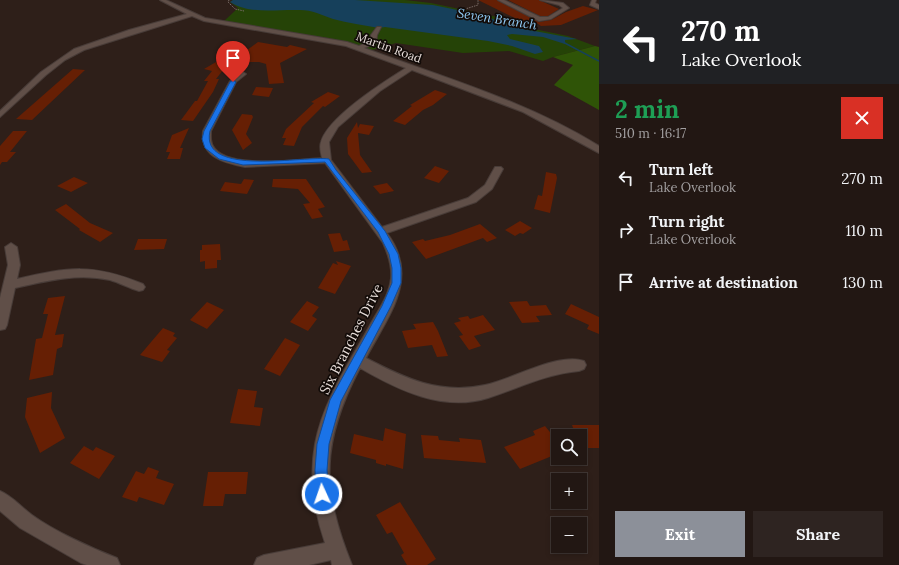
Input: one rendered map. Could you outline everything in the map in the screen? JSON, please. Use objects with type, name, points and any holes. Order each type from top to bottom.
[{"type":"street","name":"Martin Road","points":[[162,0],[191,15],[220,23],[336,41],[360,48],[526,110],[575,135],[599,150]]},
{"type":"street","points":[[500,0],[539,18],[549,18],[566,8],[561,4],[542,0]]},
{"type":"street","points":[[594,0],[592,4],[599,7]]},
{"type":"street","points":[[0,115],[23,92],[73,53],[91,44],[191,15]]},
{"type":"street","points":[[360,48],[374,42],[374,35],[379,28]]},
{"type":"street","name":"Six Branches Drive","points":[[339,558],[327,520],[322,494],[321,470],[323,444],[336,400],[386,306],[396,283],[396,268],[394,254],[381,231],[333,171],[327,160],[325,142],[335,126],[383,84],[413,67]]},
{"type":"street","points":[[243,74],[233,82],[207,131],[205,139],[208,147],[213,153],[232,161],[245,164],[327,160]]},
{"type":"street","points":[[381,231],[472,200],[489,188],[498,169]]},
{"type":"street","points":[[0,326],[14,265],[11,247]]},
{"type":"street","points":[[10,285],[55,275],[82,272],[109,276],[139,287]]},
{"type":"street","points":[[358,360],[406,386],[430,393],[452,395],[487,392],[549,368],[578,365]]},
{"type":"street","points":[[0,500],[26,522],[88,556],[110,565]]},
{"type":"street","points":[[264,565],[339,558]]},
{"type":"path","points":[[229,0],[228,2],[235,9],[244,11]]},
{"type":"path","points":[[462,10],[478,5],[478,0]]},
{"type":"green space","points":[[233,0],[405,0],[431,3],[493,16],[524,27],[568,36],[595,46],[543,61],[509,51],[463,53],[396,43],[369,51],[328,38],[223,22],[238,8],[230,2]]},
{"type":"green space","points":[[595,46],[599,47],[599,110],[554,85],[573,65],[553,57]]},
{"type":"water","points":[[233,0],[355,0],[433,5],[477,14],[524,29],[577,39],[565,40],[565,44],[543,37],[512,34],[507,35],[510,39],[539,46],[543,52],[535,54],[512,46],[488,41],[385,27],[379,28],[350,23],[304,10],[246,9],[230,2]]},
{"type":"building","points":[[478,0],[497,0],[539,22],[551,20],[566,12],[583,6],[598,10],[561,25],[541,26],[532,20],[523,22]]},
{"type":"building","points":[[508,0],[539,0],[559,9],[548,16],[540,16]]},
{"type":"building","points":[[258,42],[287,47],[290,45],[307,49],[280,63],[284,83],[269,84],[266,64],[259,62],[240,62],[243,53]]},
{"type":"building","points":[[216,62],[227,65],[216,79],[219,79],[213,92],[193,121],[181,120],[195,101],[197,101],[208,81],[204,81],[212,71],[204,69]]},
{"type":"building","points":[[73,69],[85,70],[32,120],[16,119]]},
{"type":"building","points":[[256,87],[273,88],[269,97],[252,95]]},
{"type":"building","points":[[435,90],[447,94],[433,105],[423,110],[405,125],[393,121],[412,106],[410,105]]},
{"type":"building","points":[[328,92],[340,96],[325,107],[323,106],[302,127],[294,146],[283,145],[286,138],[282,138],[286,129],[314,103],[311,102]]},
{"type":"building","points":[[242,114],[252,115],[253,117],[246,134],[252,143],[243,150],[232,130]]},
{"type":"building","points":[[357,122],[358,128],[360,124],[374,126],[369,135],[358,133],[360,155],[372,172],[362,173],[348,154],[347,138]]},
{"type":"building","points":[[189,128],[180,148],[183,148],[180,159],[167,159],[170,152],[166,152],[172,135]]},
{"type":"building","points":[[13,131],[27,131],[10,152],[16,152],[7,162],[2,162],[0,165],[0,146]]},
{"type":"building","points":[[435,166],[449,171],[439,183],[424,178]]},
{"type":"building","points":[[546,172],[556,174],[557,178],[550,213],[534,209],[538,195],[542,196]]},
{"type":"building","points":[[74,177],[88,183],[71,192],[57,186]]},
{"type":"building","points":[[244,179],[254,180],[247,194],[220,191],[225,182],[241,184]]},
{"type":"building","points":[[273,179],[306,179],[325,207],[318,209],[323,217],[312,219],[303,204],[310,203],[298,189],[272,187]]},
{"type":"building","points":[[387,183],[394,191],[380,194],[373,186]]},
{"type":"building","points":[[66,204],[90,223],[113,233],[100,242],[79,230],[80,229],[55,210]]},
{"type":"building","points":[[520,221],[532,228],[523,234],[520,233],[515,236],[505,230]]},
{"type":"building","points":[[480,224],[497,238],[487,242],[483,238],[426,259],[412,242],[423,239],[425,241],[450,235]]},
{"type":"building","points":[[340,233],[343,241],[347,240],[350,250],[334,252],[328,234]]},
{"type":"building","points":[[138,239],[167,239],[164,249],[134,250]]},
{"type":"building","points":[[220,244],[221,260],[217,260],[217,268],[205,269],[205,261],[200,262],[200,250],[202,250],[202,245]]},
{"type":"building","points":[[336,261],[351,266],[335,294],[318,288],[333,263],[338,265]]},
{"type":"building","points":[[65,296],[55,335],[64,334],[62,347],[57,349],[53,375],[29,380],[36,339],[42,338],[48,314],[43,314],[48,298]]},
{"type":"building","points":[[307,301],[319,307],[312,316],[317,319],[308,331],[290,322]]},
{"type":"building","points":[[527,301],[530,306],[546,305],[552,315],[536,316],[540,322],[522,323],[509,302]]},
{"type":"building","points":[[207,302],[224,310],[207,329],[190,320]]},
{"type":"building","points":[[571,304],[599,317],[599,334],[587,329],[589,325],[565,314]]},
{"type":"building","points":[[483,315],[495,330],[474,336],[481,346],[469,350],[459,336],[463,335],[454,323],[461,321],[458,318],[468,316],[470,319]]},
{"type":"building","points":[[433,322],[448,356],[437,357],[432,345],[408,348],[402,331],[416,329],[413,324]]},
{"type":"building","points":[[163,328],[175,333],[173,336],[177,338],[167,350],[170,351],[162,362],[140,355]]},
{"type":"building","points":[[285,338],[300,345],[280,376],[264,369]]},
{"type":"building","points":[[238,389],[257,391],[254,407],[263,408],[260,426],[230,423]]},
{"type":"building","points":[[52,392],[51,408],[65,438],[40,453],[25,417],[27,398]]},
{"type":"building","points":[[572,425],[599,425],[599,448],[587,448],[587,429],[573,429]]},
{"type":"building","points":[[545,426],[551,433],[551,456],[520,469],[504,447],[535,435],[533,431]]},
{"type":"building","points":[[385,428],[406,434],[403,469],[376,463],[376,460],[350,453],[354,434],[383,441]]},
{"type":"building","points":[[421,435],[438,436],[439,440],[460,442],[459,438],[481,440],[486,463],[424,458]]},
{"type":"building","points":[[84,446],[93,451],[96,447],[115,456],[99,479],[70,463]]},
{"type":"building","points":[[148,467],[159,471],[156,478],[174,484],[164,505],[139,497],[137,502],[122,497],[136,471],[144,474]]},
{"type":"building","points":[[208,472],[248,472],[246,494],[225,494],[223,506],[203,506]]},
{"type":"building","points":[[400,502],[436,559],[427,565],[407,565],[401,555],[404,553],[392,532],[387,534],[376,515]]},
{"type":"waterway","name":"Seven Branch","points":[[561,41],[599,61]]},
{"type":"route","points":[[233,82],[207,131],[205,139],[208,147],[213,153],[222,158],[245,164],[327,160],[333,171],[381,231],[394,254],[396,283],[386,306],[336,400],[323,444],[321,470],[322,494]]}]
